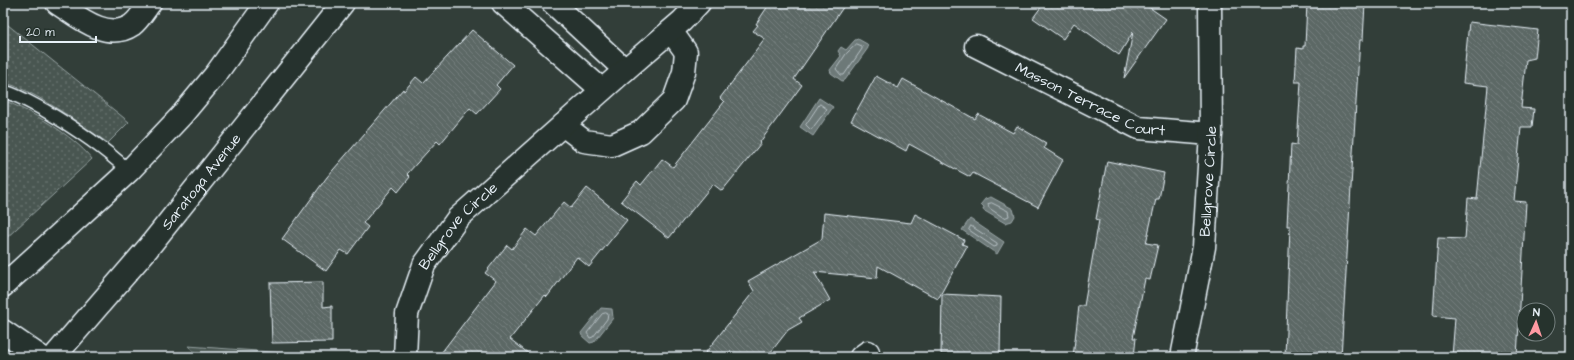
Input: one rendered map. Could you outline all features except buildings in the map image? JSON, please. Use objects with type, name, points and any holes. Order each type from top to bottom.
[{"type":"main road","points":[[57,3],[93,27],[113,31],[132,25],[150,3]]},
{"type":"main road","points":[[3,286],[129,171],[181,116],[216,74],[267,3]]},
{"type":"main road","name":"Saratoga Avenue","points":[[54,357],[148,248],[343,3]]},
{"type":"main road","points":[[503,3],[602,90]]},
{"type":"main road","points":[[553,3],[625,70]]},
{"type":"main road","name":"Bellgrove Circle","points":[[405,357],[407,314],[424,265],[458,218],[671,31],[699,3]]},
{"type":"main road","name":"Bellgrove Circle","points":[[1182,357],[1204,247],[1211,134],[1210,3]]},
{"type":"main road","points":[[563,125],[584,141],[612,145],[641,132],[674,100],[684,72],[686,52],[671,31]]},
{"type":"main road","name":"Masson Terrace Court","points":[[976,46],[1139,128],[1211,134]]},
{"type":"main road","points":[[3,331],[41,357]]},
{"type":"lane","points":[[3,91],[16,94],[62,120],[105,149],[129,171]]},
{"type":"green space","points":[[3,21],[129,122],[108,143],[44,100],[3,82]]},
{"type":"green space","points":[[3,100],[39,117],[74,141],[92,159],[3,241]]},
{"type":"green space","points":[[188,346],[340,357],[200,357]]},
{"type":"water","points":[[858,39],[867,44],[868,48],[845,80],[842,81],[831,73],[830,70],[841,56],[838,51],[841,47],[846,50],[855,40]]},
{"type":"water","points":[[819,98],[833,107],[813,136],[800,127]]},
{"type":"water","points":[[991,197],[1013,209],[1015,216],[1012,221],[1005,223],[983,210],[984,207],[981,204],[985,199]]},
{"type":"water","points":[[970,219],[1004,242],[997,254],[962,230]]},
{"type":"water","points":[[601,308],[612,309],[613,318],[594,342],[590,343],[582,336],[581,333]]}]
